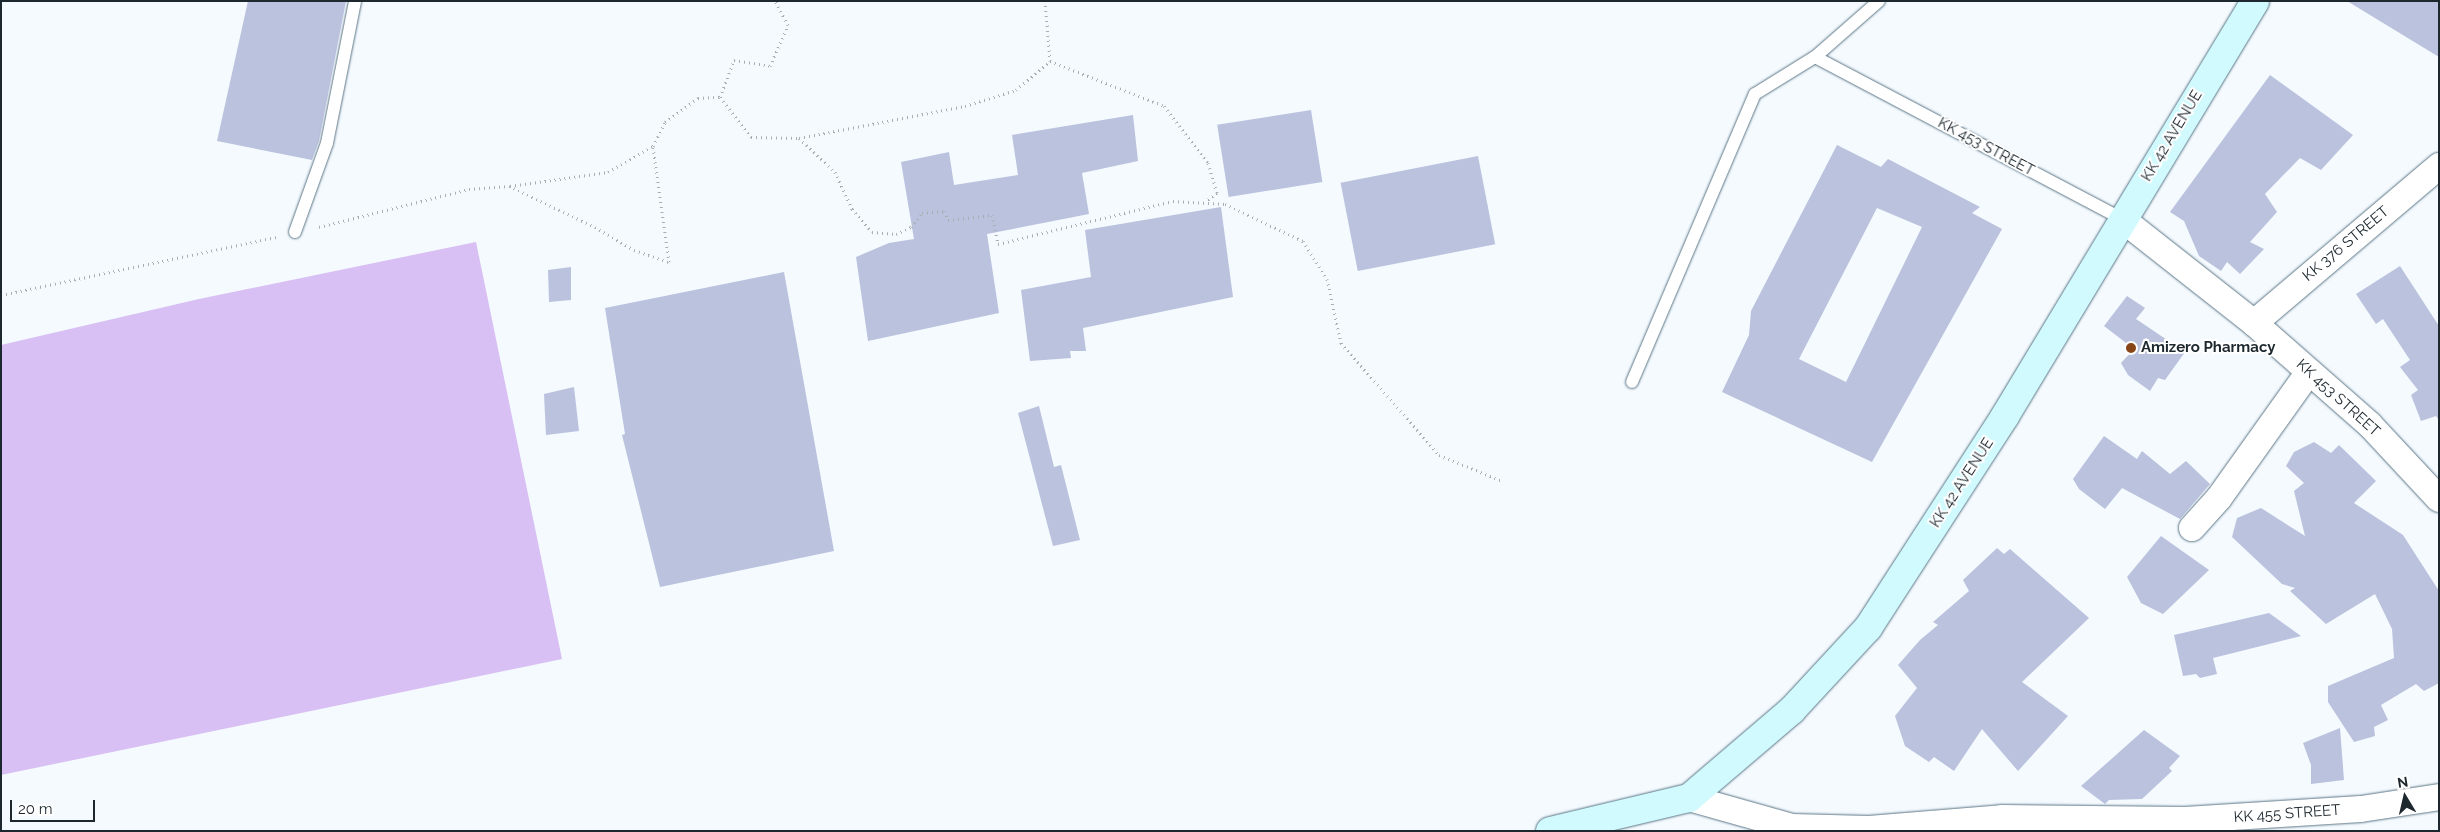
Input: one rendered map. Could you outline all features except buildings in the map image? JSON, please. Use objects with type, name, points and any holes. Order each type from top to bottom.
[{"type":"main road","name":"KK 42 AVENUE","points":[[1550,831],[1689,798],[1792,710],[1868,628],[2005,416],[2255,1]]},
{"type":"street","name":"KK 376 STREET","points":[[2254,323],[2439,166]]},
{"type":"street","name":"KK 453 STREET","points":[[2122,219],[2254,323],[2370,425],[2439,498]]},
{"type":"street","points":[[2192,528],[2219,498],[2309,372]]},
{"type":"street","name":"KK 455 STREET","points":[[1689,798],[1792,828],[1869,829],[1999,824],[2093,824],[2205,819],[2361,809],[2439,796]]},
{"type":"lane","points":[[295,232],[327,143],[355,1]]},
{"type":"lane","points":[[1632,382],[1755,94],[1815,57],[1879,1]]},
{"type":"lane","name":"KK 453 STREET","points":[[1815,57],[2122,219]]},
{"type":"path","points":[[720,98],[734,60],[770,66],[788,25],[775,1]]},
{"type":"path","points":[[1045,1],[1050,61]]},
{"type":"path","points":[[720,98],[751,137],[799,138],[965,106],[1016,90],[1050,61]]},
{"type":"path","points":[[1050,61],[1164,106],[1208,163],[1217,192],[1206,201]]},
{"type":"path","points":[[1,295],[295,232],[469,189],[509,186],[608,172],[653,146],[665,122],[698,98],[720,98]]},
{"type":"path","points":[[799,138],[835,172],[852,209],[872,232],[896,234],[911,227],[922,213],[944,211],[948,220],[992,215],[998,244],[1173,201],[1206,201],[1225,204],[1303,241],[1327,279],[1340,343],[1439,455],[1502,480]]},
{"type":"path","points":[[509,186],[595,227],[634,250],[669,262],[653,146]]},
{"type":"shaded area","points":[[476,242],[562,659],[1,775],[1,345],[199,299]]},
{"type":"place","name":"Amizero Pharmacy","points":[[2131,348]]}]
